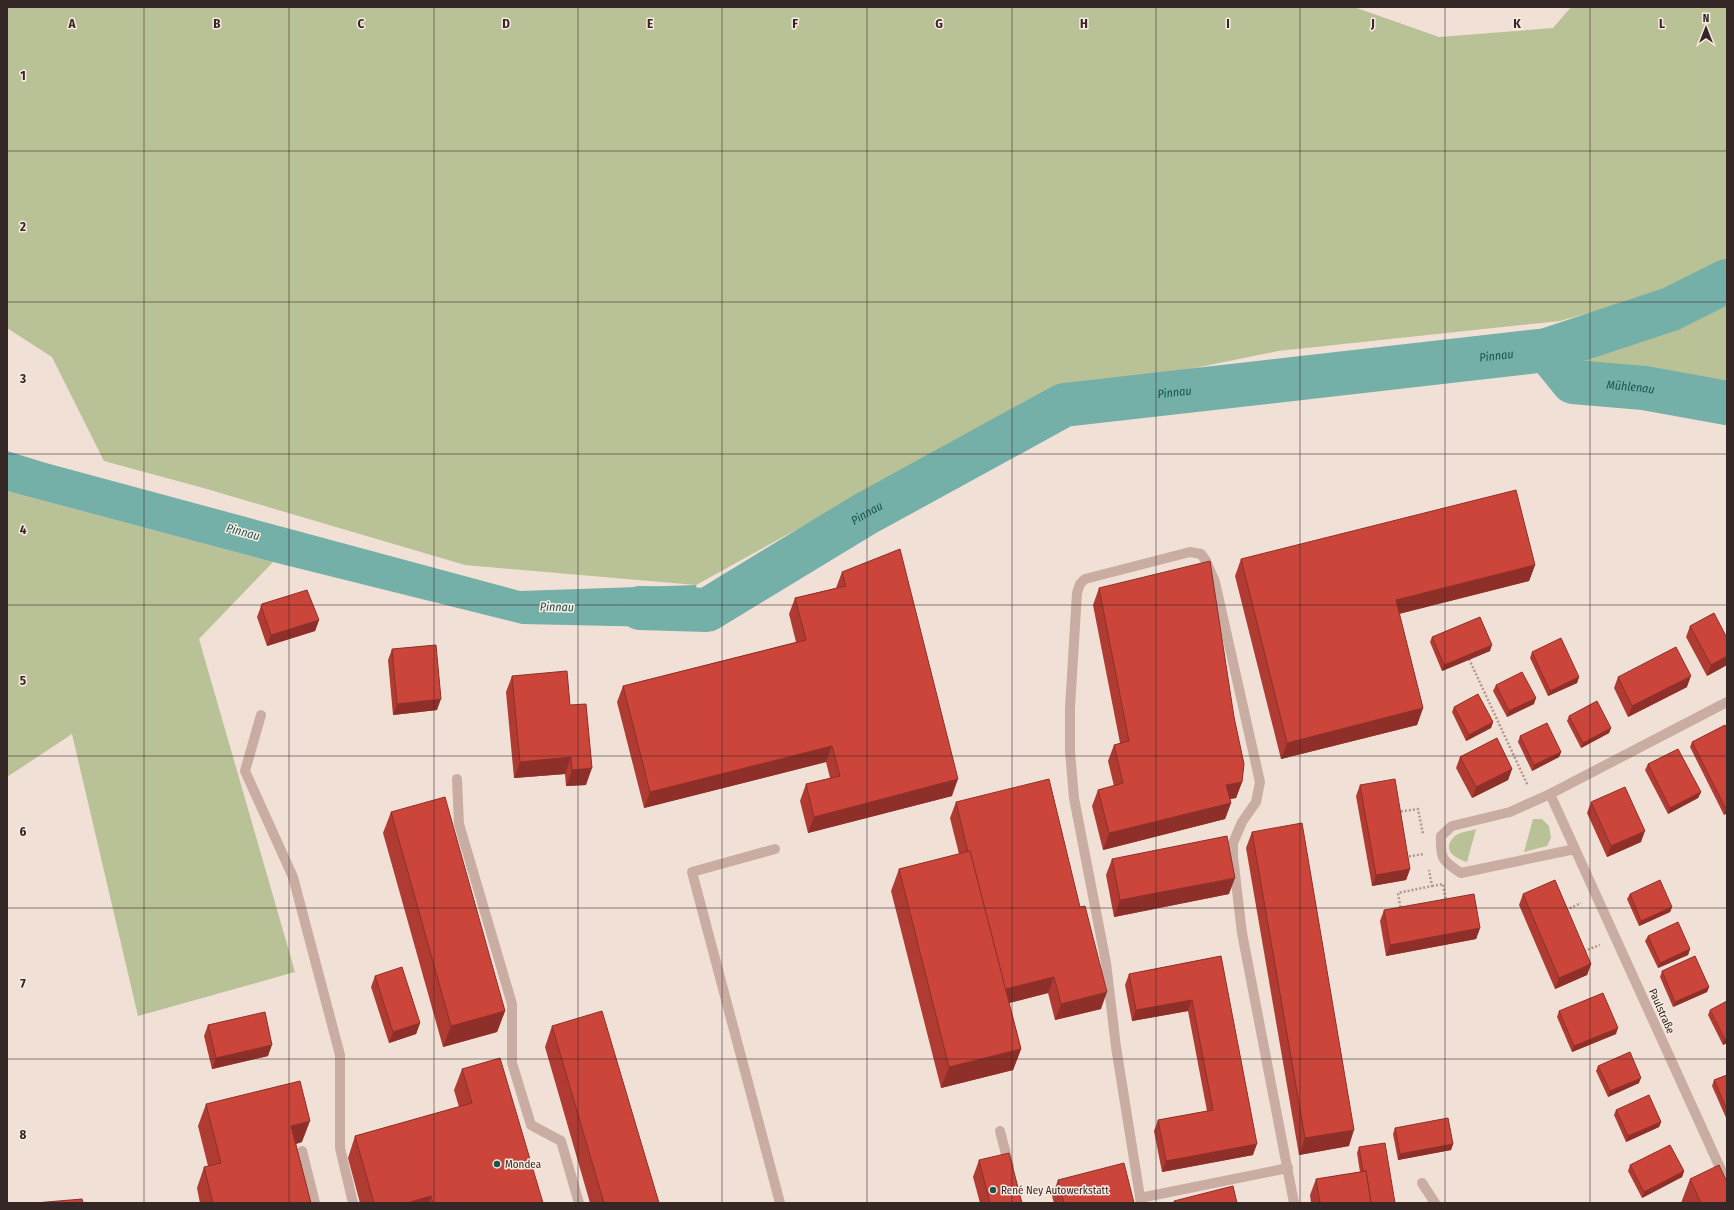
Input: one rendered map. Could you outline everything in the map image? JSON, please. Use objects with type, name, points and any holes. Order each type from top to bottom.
[{"type":"street","points":[[1288,1168],[1141,1201],[1116,1047],[1106,964],[1074,798],[1070,751],[1070,708],[1077,593],[1080,584],[1085,579],[1190,552],[1201,554],[1204,557],[1214,582],[1260,782],[1256,802],[1242,822],[1233,843],[1232,857],[1242,933],[1288,1168],[1294,1203]]},
{"type":"street","points":[[1575,849],[1461,873],[1446,863],[1440,851],[1441,836],[1452,826],[1510,812],[1535,801],[1727,702]]},
{"type":"street","points":[[261,715],[245,772],[293,877],[340,1055],[340,1148],[353,1203]]},
{"type":"street","points":[[457,779],[459,824],[512,1004],[512,1063],[531,1125],[561,1141],[579,1203]]},
{"type":"street","name":"Paulstraße","points":[[1550,794],[1727,1183]]},
{"type":"street","points":[[775,849],[692,872],[780,1203]]},
{"type":"street","points":[[1000,1131],[1011,1174]]},
{"type":"street","points":[[302,1151],[316,1203]]},
{"type":"street","points":[[1422,1182],[1435,1203]]},
{"type":"path","points":[[1469,659],[1535,801]]},
{"type":"path","points":[[1394,813],[1418,809],[1424,838]]},
{"type":"path","points":[[1402,858],[1426,853],[1428,860]]},
{"type":"path","points":[[1429,866],[1432,886]]},
{"type":"path","points":[[1402,917],[1398,893],[1443,884],[1446,903]]},
{"type":"path","points":[[1560,912],[1597,896]]},
{"type":"path","points":[[1578,954],[1616,938]]},
{"type":"green space","points":[[7,7],[1354,7],[1439,37],[1553,28],[1571,7],[1727,7],[1727,274],[1560,321],[1278,351],[1092,389],[890,478],[696,585],[465,565],[207,489],[104,461],[52,357],[7,328]]},
{"type":"green space","points":[[1727,281],[1727,403],[1644,388],[1573,382],[1547,350],[1671,309]]},
{"type":"green space","points":[[7,491],[273,562],[199,639],[295,972],[138,1016],[72,734],[7,777]]},
{"type":"green space","points":[[1533,819],[1542,819],[1549,826],[1551,838],[1547,846],[1524,852]]},
{"type":"green space","points":[[1476,829],[1467,862],[1454,855],[1449,849],[1449,845],[1455,836]]},
{"type":"water","points":[[7,451],[46,463],[520,591],[696,585],[706,628],[522,624],[273,562],[7,491]]},
{"type":"building","points":[[1516,490],[1535,565],[1396,600],[1423,708],[1287,743],[1241,559]]},
{"type":"building","points":[[900,549],[958,779],[814,817],[806,784],[840,776],[832,746],[650,792],[623,686],[806,640],[795,598],[846,586],[842,572]]},
{"type":"building","points":[[1210,561],[1234,717],[1244,764],[1242,782],[1226,785],[1231,803],[1109,833],[1098,790],[1123,783],[1114,745],[1129,741],[1099,588]]},
{"type":"building","points":[[307,590],[319,620],[271,635],[261,606],[262,604]]},
{"type":"building","points":[[1714,613],[1727,638],[1727,656],[1711,665],[1690,626]]},
{"type":"building","points":[[1480,617],[1492,645],[1444,665],[1432,637]]},
{"type":"building","points":[[1561,638],[1579,677],[1550,691],[1532,652]]},
{"type":"building","points":[[436,645],[441,699],[397,704],[392,649]]},
{"type":"building","points":[[1676,647],[1691,676],[1632,706],[1618,677]]},
{"type":"building","points":[[567,671],[570,705],[586,704],[592,768],[572,770],[571,757],[520,762],[512,676]]},
{"type":"building","points":[[1522,672],[1536,698],[1509,711],[1496,685]]},
{"type":"building","points":[[1478,694],[1493,722],[1469,735],[1454,707]]},
{"type":"building","points":[[1597,701],[1611,728],[1583,743],[1569,716]]},
{"type":"building","points":[[1547,723],[1561,752],[1534,765],[1520,736]]},
{"type":"building","points":[[1725,725],[1727,729],[1727,809],[1692,742]]},
{"type":"building","points":[[1497,738],[1512,769],[1476,787],[1460,757]]},
{"type":"building","points":[[1678,749],[1701,792],[1670,808],[1648,764]]},
{"type":"building","points":[[1049,779],[1080,907],[1085,906],[1107,992],[1061,1004],[1054,977],[1005,989],[956,802]]},
{"type":"building","points":[[1395,779],[1410,869],[1376,875],[1360,785]]},
{"type":"building","points":[[1625,787],[1645,831],[1611,846],[1591,802]]},
{"type":"building","points":[[445,797],[505,1011],[451,1026],[391,812]]},
{"type":"building","points":[[1302,823],[1354,1130],[1305,1138],[1252,832]]},
{"type":"building","points":[[1227,836],[1235,878],[1120,900],[1112,859]]},
{"type":"building","points":[[970,851],[1021,1049],[949,1067],[899,869]]},
{"type":"building","points":[[1555,880],[1591,964],[1559,978],[1523,894]]},
{"type":"building","points":[[1660,880],[1672,907],[1641,921],[1630,894]]},
{"type":"building","points":[[1474,894],[1480,928],[1390,945],[1384,910]]},
{"type":"building","points":[[1678,922],[1690,949],[1660,963],[1648,936]]},
{"type":"building","points":[[1221,956],[1257,1144],[1166,1161],[1158,1120],[1213,1110],[1192,1000],[1136,1010],[1129,974]]},
{"type":"building","points":[[1695,956],[1709,987],[1675,1002],[1662,971]]},
{"type":"building","points":[[402,967],[420,1023],[393,1032],[375,976]]},
{"type":"building","points":[[1603,993],[1618,1028],[1574,1046],[1559,1011]]},
{"type":"building","points":[[1727,1001],[1727,1038],[1725,1039],[1710,1010]]},
{"type":"building","points":[[602,1011],[659,1203],[604,1203],[552,1026]]},
{"type":"building","points":[[265,1012],[272,1045],[216,1058],[208,1025]]},
{"type":"building","points":[[1630,1052],[1641,1078],[1610,1091],[1598,1066]]},
{"type":"building","points":[[500,1058],[543,1203],[433,1203],[431,1196],[407,1203],[374,1203],[355,1136],[472,1103],[462,1069]]},
{"type":"building","points":[[1727,1075],[1727,1110],[1714,1080]]},
{"type":"building","points":[[300,1081],[310,1121],[291,1126],[311,1203],[213,1203],[204,1167],[221,1163],[206,1104]]},
{"type":"building","points":[[1649,1095],[1661,1122],[1628,1136],[1616,1110]]},
{"type":"building","points":[[1448,1118],[1453,1144],[1400,1154],[1395,1128]]},
{"type":"building","points":[[1385,1143],[1395,1203],[1371,1203],[1366,1171],[1363,1171],[1359,1147]]},
{"type":"building","points":[[1670,1145],[1684,1171],[1644,1192],[1630,1165]]},
{"type":"building","points":[[1009,1153],[1022,1203],[990,1203],[979,1160]]},
{"type":"building","points":[[1124,1163],[1134,1203],[1064,1203],[1058,1180]]},
{"type":"building","points":[[1719,1165],[1727,1182],[1727,1203],[1701,1203],[1690,1179]]},
{"type":"building","points":[[1366,1171],[1371,1203],[1320,1203],[1316,1179]]},
{"type":"building","points":[[1233,1186],[1237,1203],[1174,1203],[1174,1201]]},
{"type":"building","points":[[82,1199],[83,1203],[35,1203]]},
{"type":"waterway","name":"Pinnau","points":[[640,608],[707,610],[865,514],[1064,405],[1547,350],[1671,309],[1727,281]]},
{"type":"waterway","name":"Mühlenau","points":[[1547,350],[1573,382],[1644,388],[1727,403]]},
{"type":"place","name":"Mondea","points":[[497,1164]]},
{"type":"place","name":"René Ney Autowerkstatt","points":[[993,1190]]}]
